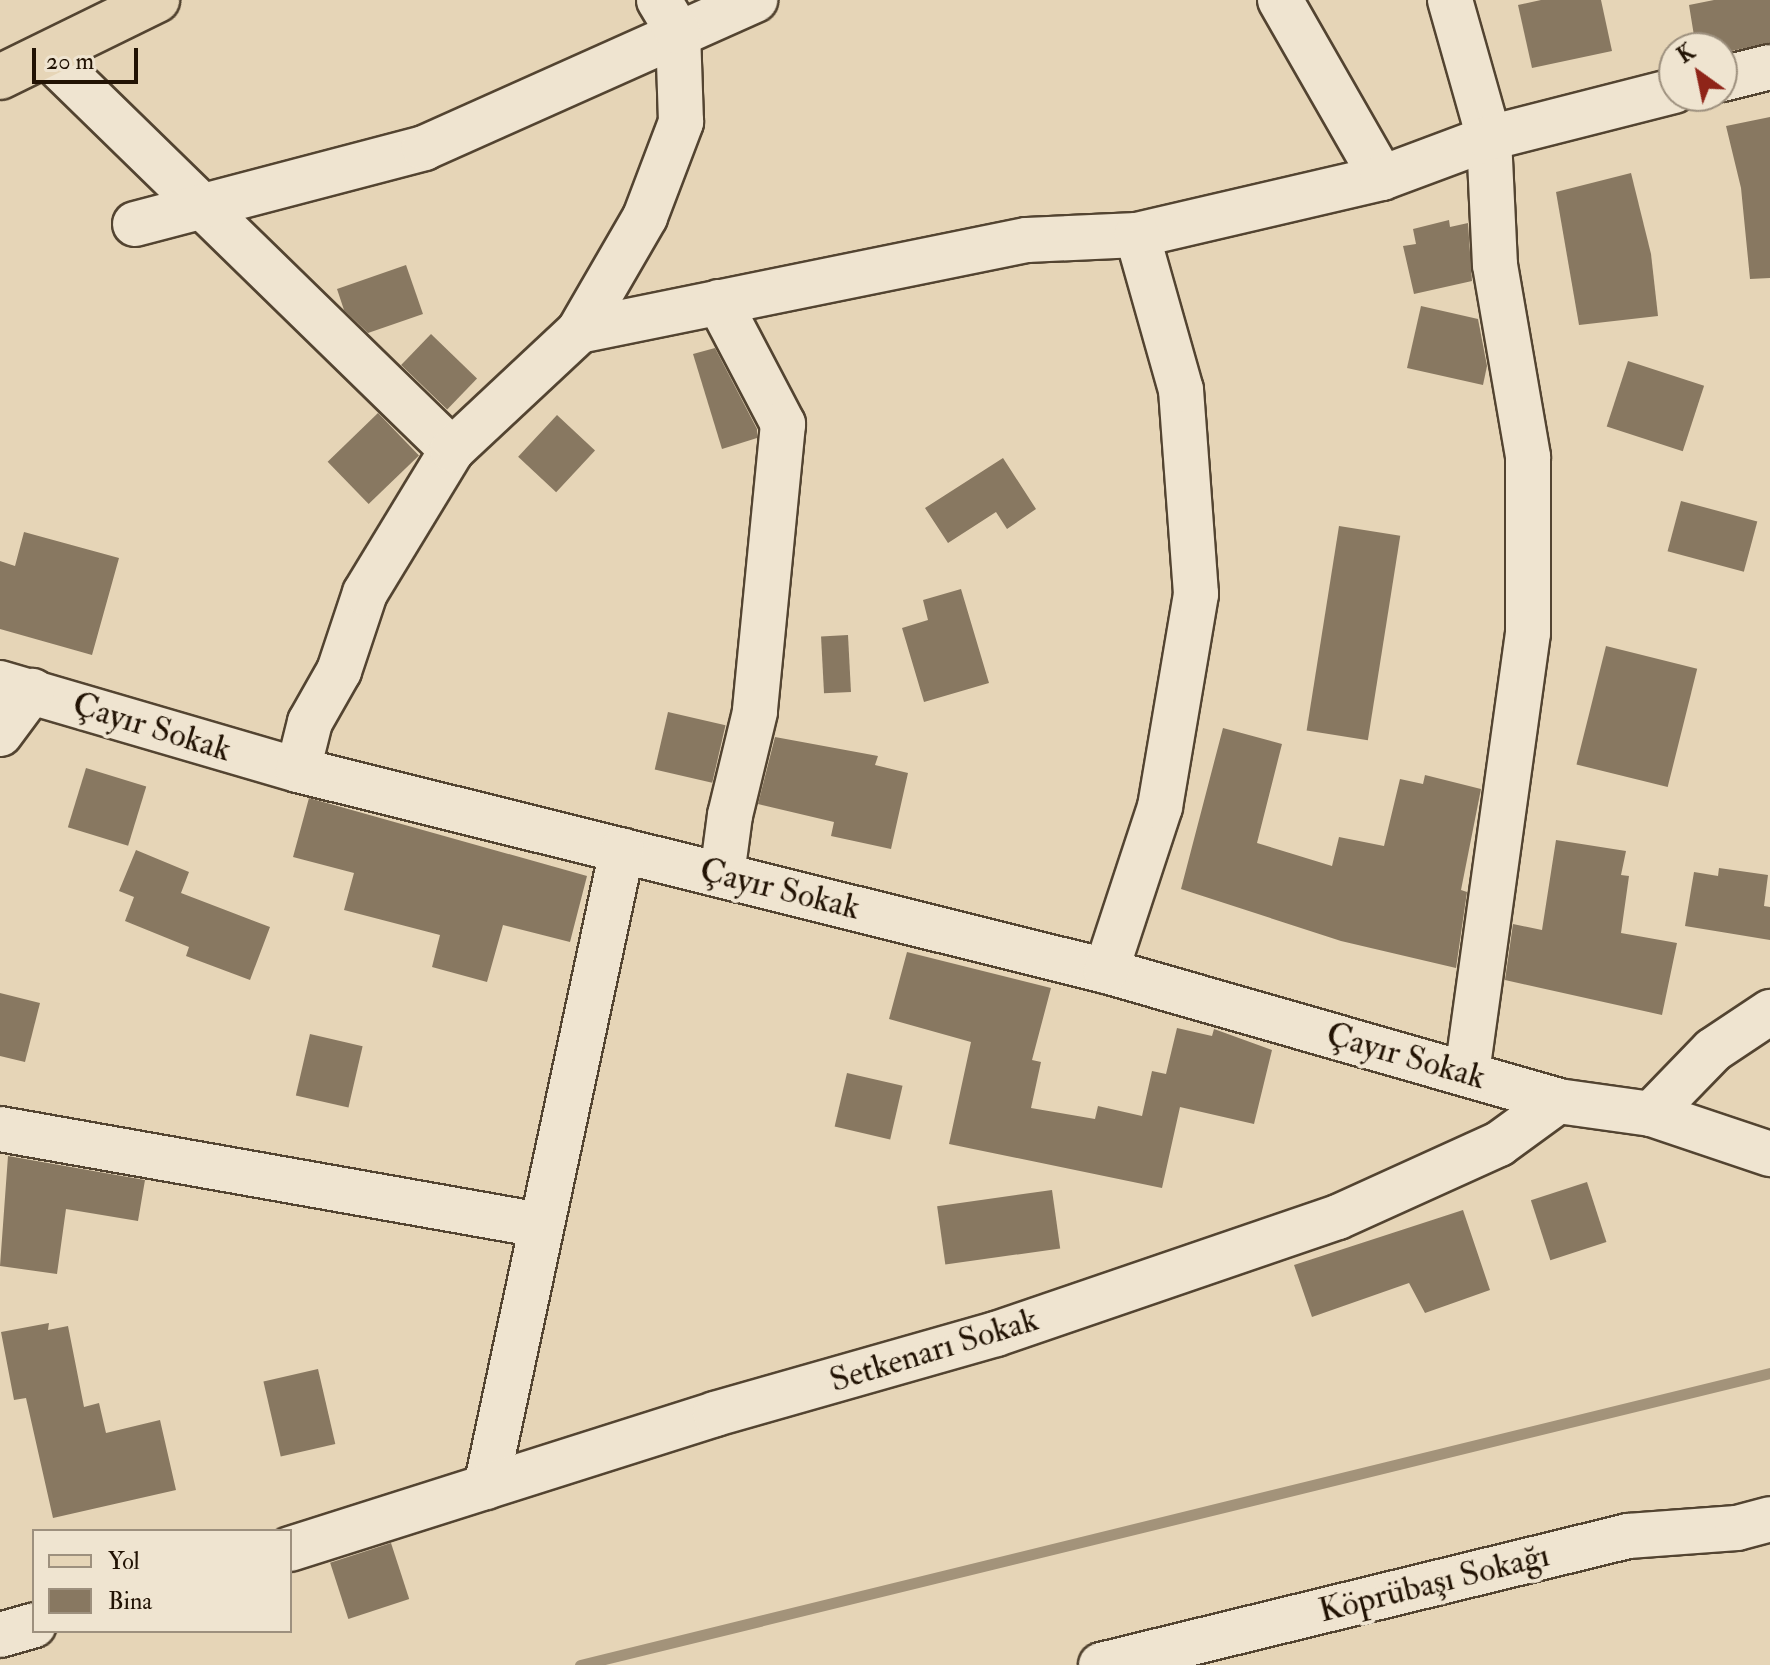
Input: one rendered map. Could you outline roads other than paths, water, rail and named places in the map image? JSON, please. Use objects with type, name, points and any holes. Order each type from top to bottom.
[{"type":"main road","points":[[47,55],[129,0]]},
{"type":"main road","points":[[0,77],[157,0]]},
{"type":"street","points":[[135,224],[202,210],[424,148],[668,16],[755,0]]},
{"type":"street","points":[[1280,0],[1382,178]]},
{"type":"street","points":[[1450,0],[1489,138],[1495,265],[1528,457],[1528,633],[1467,1073]]},
{"type":"street","points":[[298,770],[310,722],[339,671],[365,593],[452,450],[579,331],[645,217],[681,122],[668,16]]},
{"type":"street","points":[[47,55],[202,210],[452,450]]},
{"type":"street","points":[[1738,75],[1770,67]]},
{"type":"street","points":[[579,331],[1027,240],[1137,235],[1382,178],[1489,138],[1658,95]]},
{"type":"street","points":[[1106,971],[1160,807],[1196,594],[1181,390],[1137,235]]},
{"type":"street","points":[[719,302],[783,424],[755,712],[730,815],[722,875]]},
{"type":"street","points":[[0,734],[16,687]]},
{"type":"street","name":"Çayır Sokak","points":[[16,687],[298,770],[1106,971],[1558,1101],[1651,1114],[1770,1154]]},
{"type":"street","points":[[486,1487],[622,850]]},
{"type":"street","points":[[1651,1114],[1713,1050],[1770,1012]]},
{"type":"street","name":"Setkenarı Sokak","points":[[292,1548],[996,1334],[1338,1217],[1499,1144],[1558,1101]]},
{"type":"street","points":[[0,1129],[540,1225]]},
{"type":"street","name":"Köprübaşı Sokağı","points":[[1101,1665],[1628,1536],[1737,1528],[1770,1519]]},
{"type":"street","points":[[0,1635],[32,1626]]},
{"type":"waterway","points":[[580,1665],[1770,1373]]}]
